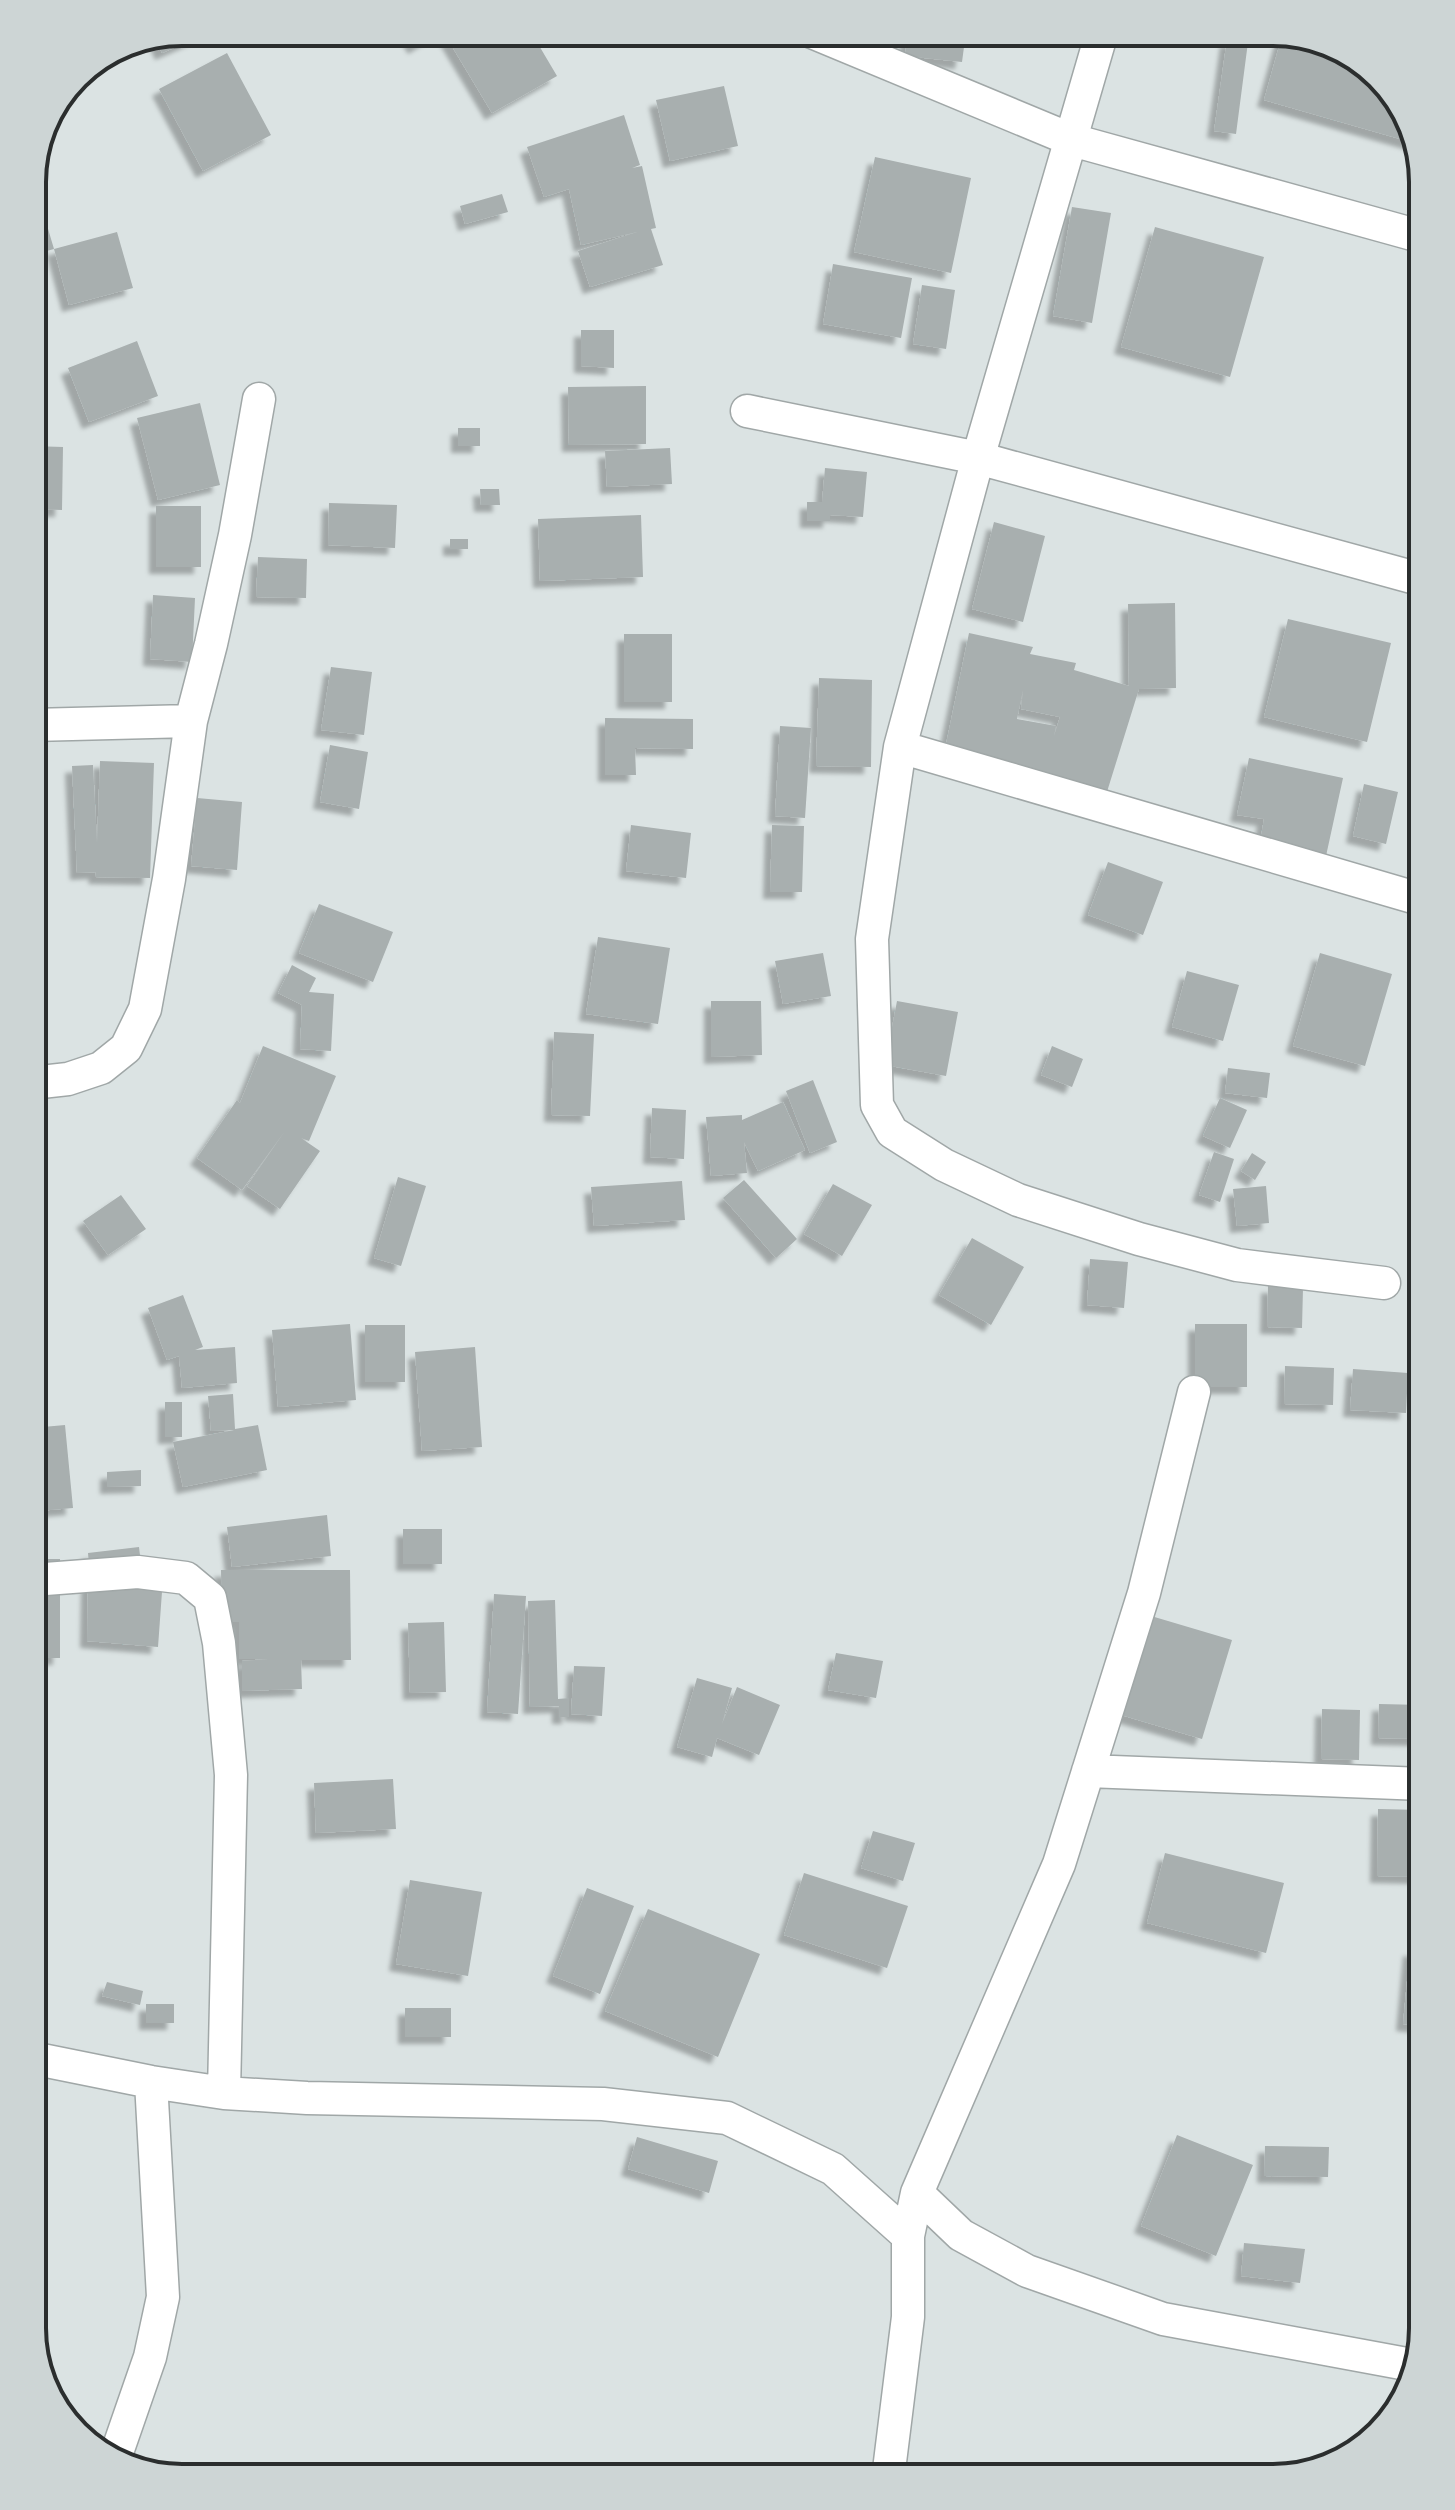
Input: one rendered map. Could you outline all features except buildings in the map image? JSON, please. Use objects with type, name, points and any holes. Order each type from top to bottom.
[{"type":"street","points":[[846,46],[1072,140],[1409,233]]},
{"type":"street","points":[[1098,46],[978,458],[900,747],[872,939],[877,1105],[892,1132],[944,1165],[1018,1200],[1139,1239],[1237,1265],[1384,1283]]},
{"type":"street","points":[[46,1081],[68,1079],[101,1068],[126,1048],[145,1009],[169,879],[191,721],[235,535],[259,399]]},
{"type":"street","points":[[747,411],[978,458],[1409,576]]},
{"type":"street","points":[[46,725],[191,721]]},
{"type":"street","points":[[900,747],[1409,896]]},
{"type":"street","points":[[890,2464],[908,2317],[908,2236],[917,2193],[1059,1864],[1144,1593],[1194,1392]]},
{"type":"street","points":[[46,1579],[138,1572],[186,1578],[210,1598],[219,1643],[231,1775],[224,2093]]},
{"type":"street","points":[[1088,1771],[1409,1783]]},
{"type":"street","points":[[46,2061],[224,2093],[307,2098],[603,2104],[727,2118],[833,2169],[908,2236]]},
{"type":"street","points":[[118,2448],[150,2357],[163,2297],[151,2082]]},
{"type":"street","points":[[917,2193],[961,2235],[1027,2271],[1054,2281],[1163,2319],[1404,2363]]}]
